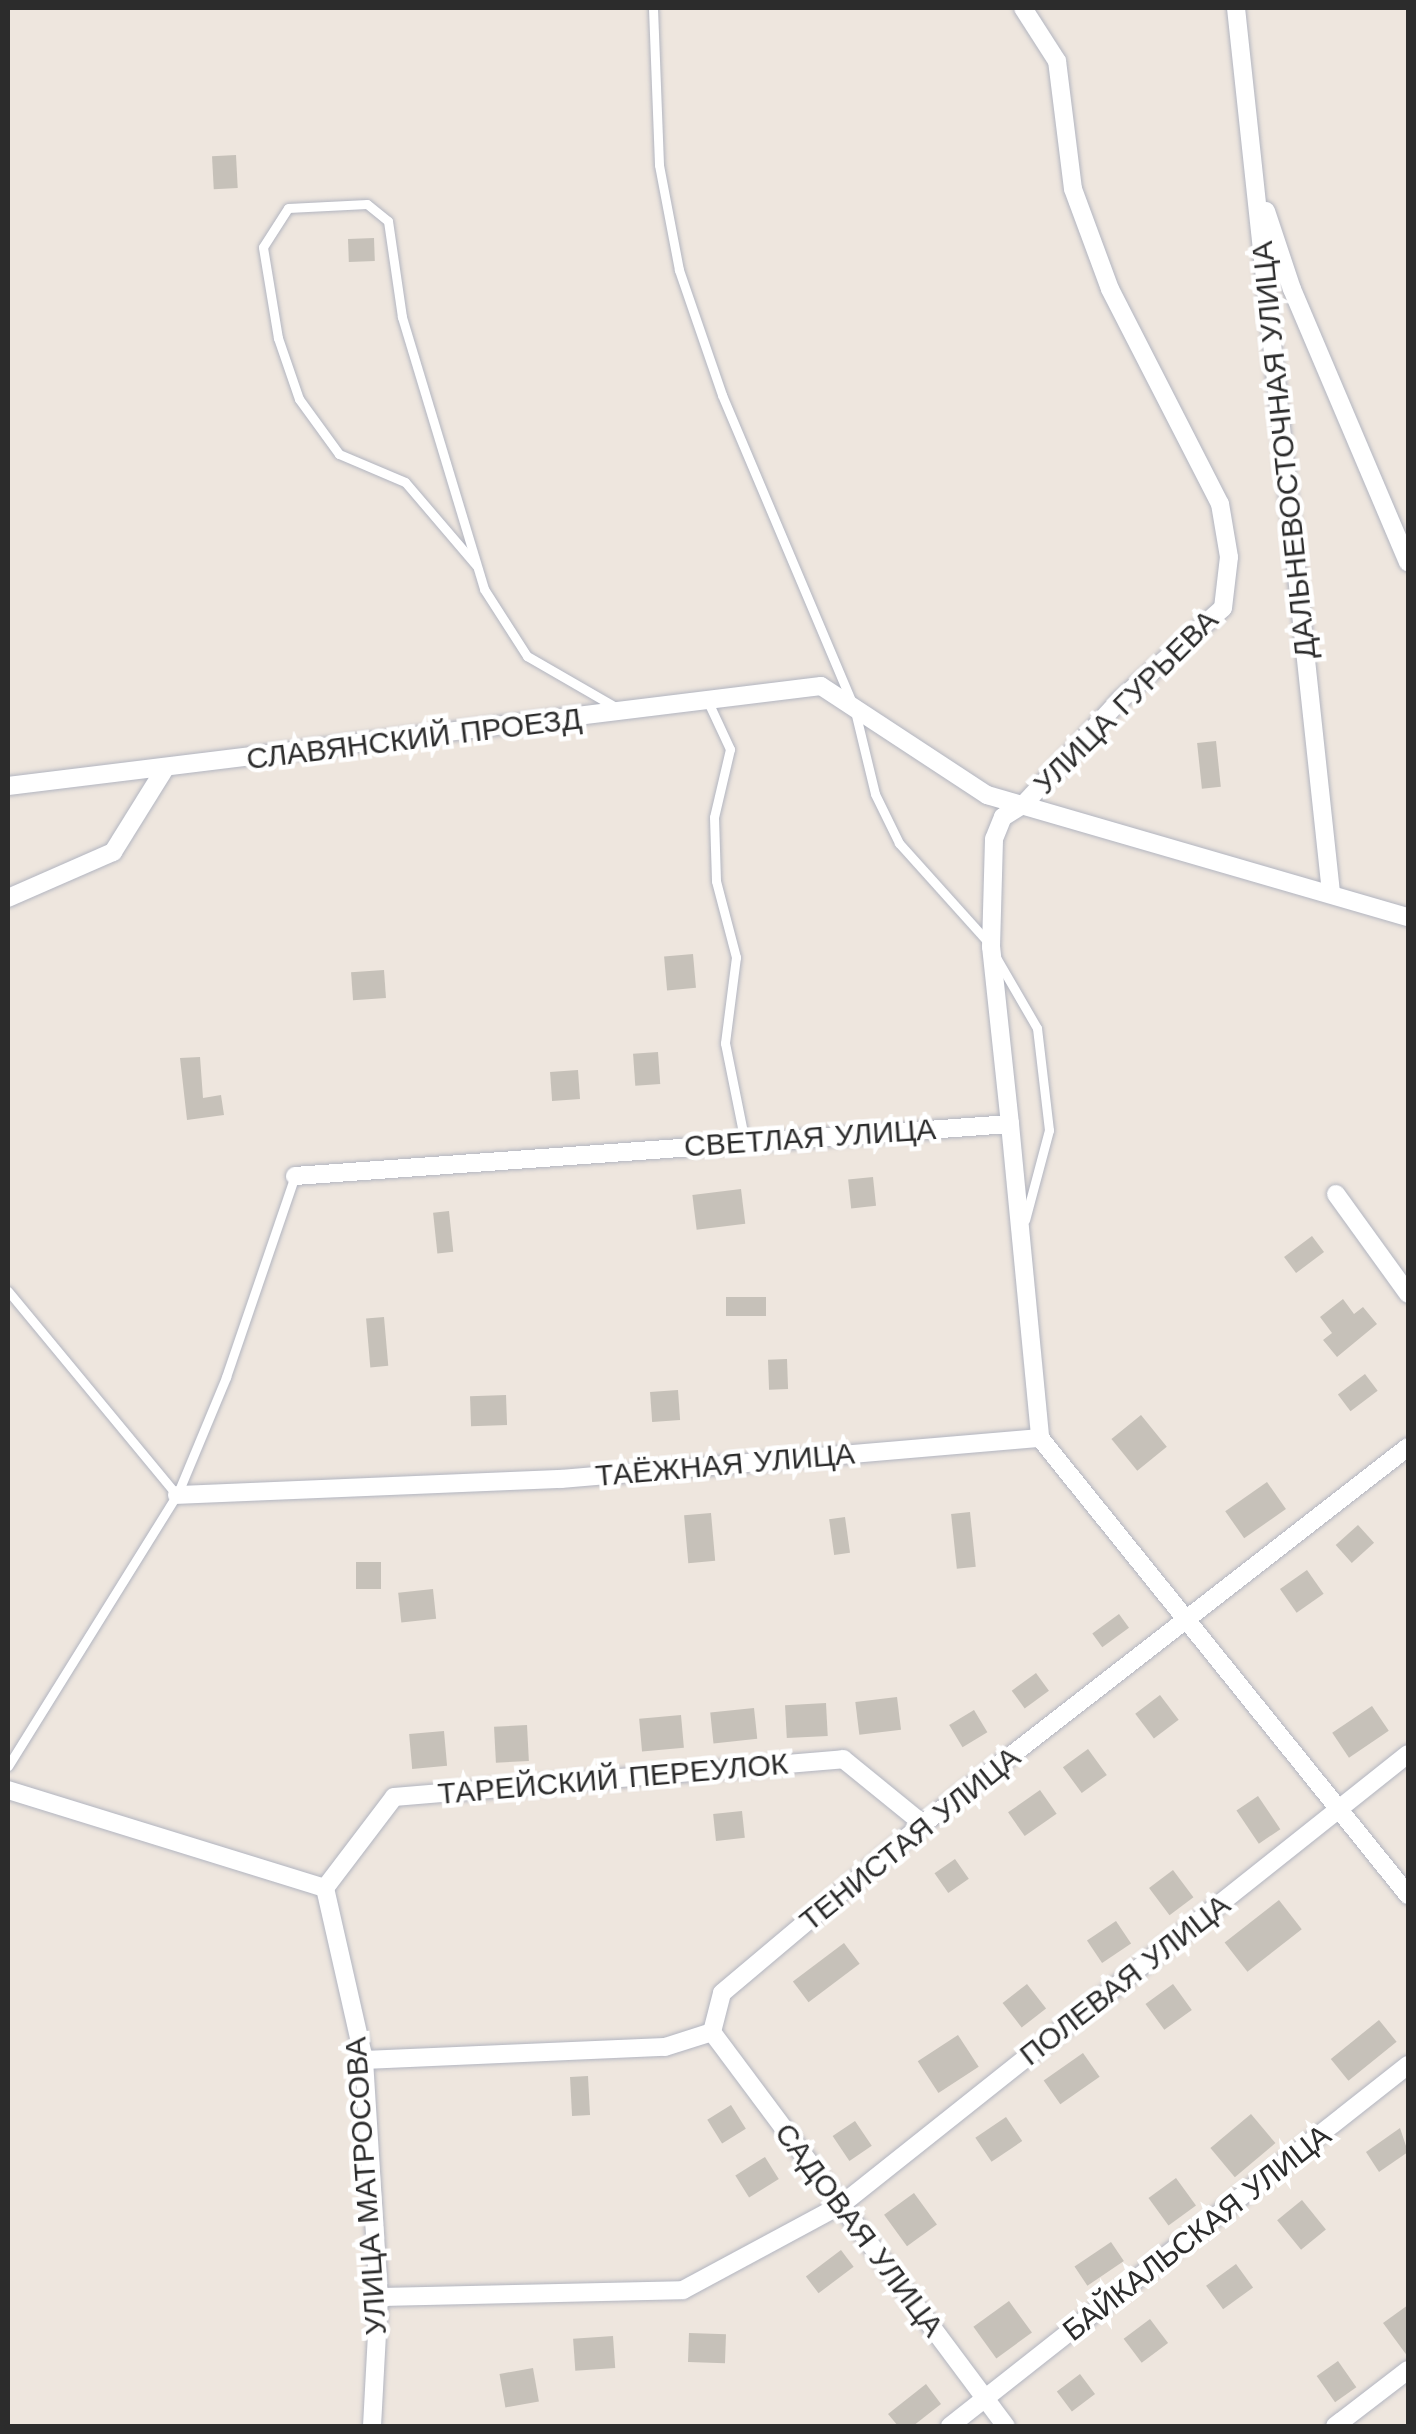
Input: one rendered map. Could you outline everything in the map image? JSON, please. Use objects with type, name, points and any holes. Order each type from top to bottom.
[{"type":"street","name":"УЛИЦА ГУРЬЕВА","points":[[1010,1124],[990,947],[994,839],[1003,816],[1024,804],[1120,700],[1223,608],[1228,557],[1220,504],[1110,289],[1074,189],[1058,61],[1024,8]]},
{"type":"street","name":"ДАЛЬНЕВОСТОЧНАЯ УЛИЦА","points":[[1236,8],[1331,893]]},
{"type":"street","points":[[1254,175],[1292,289],[1408,562]]},
{"type":"street","name":"СЛАВЯНСКИЙ ПРОЕЗД","points":[[8,786],[709,704],[820,686],[854,707]]},
{"type":"street","points":[[854,707],[987,795],[1408,917]]},
{"type":"street","points":[[8,898],[113,852],[164,770]]},
{"type":"street","points":[[1010,1124],[1017,1248],[1040,1438],[1190,1618],[1408,1895]]},
{"type":"street","name":"СВЕТЛАЯ УЛИЦА","points":[[295,1176],[1010,1124]]},
{"type":"street","points":[[1336,1194],[1408,1294]]},
{"type":"street","name":"ТАЁЖНАЯ УЛИЦА","points":[[177,1495],[561,1479],[1040,1438]]},
{"type":"street","name":"ТЕНИСТАЯ УЛИЦА","points":[[712,2032],[722,1993],[923,1824],[1408,1447]]},
{"type":"street","name":"ПОЛЕВАЯ УЛИЦА","points":[[380,2297],[683,2290],[841,2205],[1408,1754]]},
{"type":"street","name":"ТАРЕЙСКИЙ ПЕРЕУЛОК","points":[[326,1888],[394,1797],[844,1759],[923,1824]]},
{"type":"street","points":[[8,1790],[326,1888]]},
{"type":"street","name":"УЛИЦА МАТРОСОВА","points":[[326,1888],[364,2060],[380,2297],[372,2426]]},
{"type":"street","points":[[364,2060],[665,2047],[712,2032]]},
{"type":"street","name":"САДОВАЯ УЛИЦА","points":[[712,2032],[1006,2426]]},
{"type":"street","name":"БАЙКАЛЬСКАЯ УЛИЦА","points":[[950,2426],[1408,2065]]},
{"type":"street","points":[[1335,2426],[1408,2370]]},
{"type":"lane","points":[[654,8],[659,165],[678,270],[722,395],[854,707],[875,794],[899,843],[990,947],[1036,1028],[1049,1130],[1017,1248]]},
{"type":"lane","points":[[476,566],[405,482],[340,454],[299,399],[278,338],[263,247],[288,208],[366,204],[388,221],[402,317],[484,589],[527,656],[624,712]]},
{"type":"lane","points":[[709,704],[730,750],[714,816],[716,881],[736,958],[725,1043],[745,1142]]},
{"type":"lane","points":[[8,1766],[177,1495],[226,1377],[295,1176]]},
{"type":"lane","points":[[8,1291],[177,1495]]},
{"type":"building","points":[[236,155],[238,188],[214,189],[212,156]]},
{"type":"building","points":[[374,238],[375,261],[349,262],[348,239]]},
{"type":"building","points":[[1216,741],[1221,787],[1202,789],[1197,743]]},
{"type":"building","points":[[693,954],[696,988],[667,990],[664,957]]},
{"type":"building","points":[[384,970],[386,998],[353,1000],[351,972]]},
{"type":"building","points":[[658,1052],[660,1084],[635,1086],[633,1054]]},
{"type":"building","points":[[200,1057],[203,1098],[221,1095],[224,1115],[187,1120],[180,1058]]},
{"type":"building","points":[[578,1070],[580,1099],[552,1101],[550,1072]]},
{"type":"building","points":[[873,1177],[876,1206],[851,1208],[848,1180]]},
{"type":"building","points":[[741,1189],[745,1224],[697,1230],[692,1195]]},
{"type":"building","points":[[449,1211],[453,1252],[437,1253],[433,1213]]},
{"type":"building","points":[[1312,1236],[1324,1252],[1296,1273],[1284,1257]]},
{"type":"building","points":[[726,1297],[766,1297],[766,1316],[726,1316]]},
{"type":"building","points":[[1343,1299],[1354,1314],[1363,1307],[1377,1324],[1337,1357],[1323,1340],[1332,1333],[1320,1317]]},
{"type":"building","points":[[384,1317],[388,1366],[370,1367],[366,1319]]},
{"type":"building","points":[[787,1359],[788,1389],[769,1390],[768,1360]]},
{"type":"building","points":[[1365,1374],[1378,1391],[1350,1411],[1338,1394]]},
{"type":"building","points":[[678,1390],[680,1420],[652,1422],[650,1392]]},
{"type":"building","points":[[506,1395],[507,1425],[471,1426],[470,1396]]},
{"type":"building","points":[[1141,1415],[1167,1447],[1137,1471],[1111,1439]]},
{"type":"building","points":[[1267,1482],[1286,1509],[1244,1538],[1225,1511]]},
{"type":"building","points":[[970,1512],[976,1567],[957,1569],[951,1514]]},
{"type":"building","points":[[711,1513],[715,1561],[688,1563],[684,1515]]},
{"type":"building","points":[[845,1517],[850,1553],[834,1555],[829,1519]]},
{"type":"building","points":[[1358,1525],[1374,1543],[1352,1563],[1336,1545]]},
{"type":"building","points":[[356,1562],[381,1562],[381,1589],[356,1589]]},
{"type":"building","points":[[1307,1570],[1324,1594],[1297,1613],[1280,1589]]},
{"type":"building","points":[[433,1589],[436,1619],[401,1622],[398,1593]]},
{"type":"building","points":[[1119,1614],[1129,1628],[1102,1647],[1092,1633]]},
{"type":"building","points":[[1036,1673],[1049,1691],[1025,1708],[1012,1691]]},
{"type":"building","points":[[1160,1695],[1179,1720],[1154,1738],[1135,1714]]},
{"type":"building","points":[[897,1697],[901,1730],[859,1735],[855,1702]]},
{"type":"building","points":[[826,1703],[828,1736],[787,1738],[785,1705]]},
{"type":"building","points":[[1372,1706],[1389,1731],[1349,1758],[1332,1733]]},
{"type":"building","points":[[754,1708],[757,1739],[713,1743],[710,1713]]},
{"type":"building","points":[[974,1710],[987,1732],[963,1747],[949,1725]]},
{"type":"building","points":[[681,1715],[684,1748],[642,1752],[639,1719]]},
{"type":"building","points":[[527,1725],[529,1761],[496,1763],[494,1727]]},
{"type":"building","points":[[444,1731],[447,1766],[412,1769],[409,1734]]},
{"type":"building","points":[[1088,1749],[1107,1775],[1082,1793],[1063,1767]]},
{"type":"building","points":[[1040,1790],[1057,1814],[1025,1836],[1008,1812]]},
{"type":"building","points":[[1258,1796],[1280,1829],[1259,1844],[1236,1811]]},
{"type":"building","points":[[742,1811],[745,1838],[716,1841],[713,1814]]},
{"type":"building","points":[[955,1859],[969,1879],[948,1893],[935,1873]]},
{"type":"building","points":[[1173,1870],[1193,1897],[1170,1915],[1149,1888]]},
{"type":"building","points":[[1279,1900],[1302,1929],[1247,1972],[1225,1942]]},
{"type":"building","points":[[1116,1921],[1131,1943],[1102,1963],[1087,1941]]},
{"type":"building","points":[[844,1943],[860,1964],[809,2002],[793,1982]]},
{"type":"building","points":[[1027,1984],[1046,2008],[1022,2028],[1003,2003]]},
{"type":"building","points":[[1173,1984],[1192,2010],[1164,2030],[1145,2004]]},
{"type":"building","points":[[1379,2020],[1397,2042],[1348,2081],[1331,2059]]},
{"type":"building","points":[[958,2035],[979,2067],[938,2093],[918,2061]]},
{"type":"building","points":[[1083,2053],[1100,2077],[1060,2104],[1044,2081]]},
{"type":"building","points":[[588,2076],[590,2115],[572,2116],[570,2077]]},
{"type":"building","points":[[731,2105],[746,2129],[722,2144],[707,2120]]},
{"type":"building","points":[[1251,2114],[1275,2143],[1235,2177],[1210,2148]]},
{"type":"building","points":[[1006,2117],[1022,2141],[992,2162],[975,2138]]},
{"type":"building","points":[[855,2121],[872,2146],[849,2161],[833,2136]]},
{"type":"building","points":[[1400,2128],[1408,2152],[1379,2172],[1366,2152]]},
{"type":"building","points":[[765,2157],[779,2179],[749,2198],[735,2176]]},
{"type":"building","points":[[1176,2178],[1196,2206],[1168,2225],[1148,2198]]},
{"type":"building","points":[[914,2193],[937,2225],[907,2246],[884,2215]]},
{"type":"building","points":[[1302,2200],[1326,2230],[1301,2250],[1277,2220]]},
{"type":"building","points":[[1111,2242],[1124,2261],[1087,2286],[1075,2267]]},
{"type":"building","points":[[841,2250],[854,2267],[818,2293],[806,2276]]},
{"type":"building","points":[[1236,2264],[1253,2287],[1223,2309],[1206,2286]]},
{"type":"building","points":[[1009,2301],[1032,2333],[996,2358],[973,2327]]},
{"type":"building","points":[[1408,2305],[1408,2357],[1383,2323]]},
{"type":"building","points":[[1150,2319],[1168,2343],[1142,2363],[1124,2339]]},
{"type":"building","points":[[689,2333],[726,2334],[725,2363],[688,2362]]},
{"type":"building","points":[[613,2336],[615,2368],[575,2371],[573,2339]]},
{"type":"building","points":[[1338,2361],[1356,2387],[1335,2402],[1317,2376]]},
{"type":"building","points":[[533,2368],[539,2401],[505,2407],[500,2374]]},
{"type":"building","points":[[1080,2374],[1095,2394],[1072,2411],[1057,2391]]},
{"type":"building","points":[[926,2384],[941,2404],[913,2426],[898,2426],[888,2414]]}]
